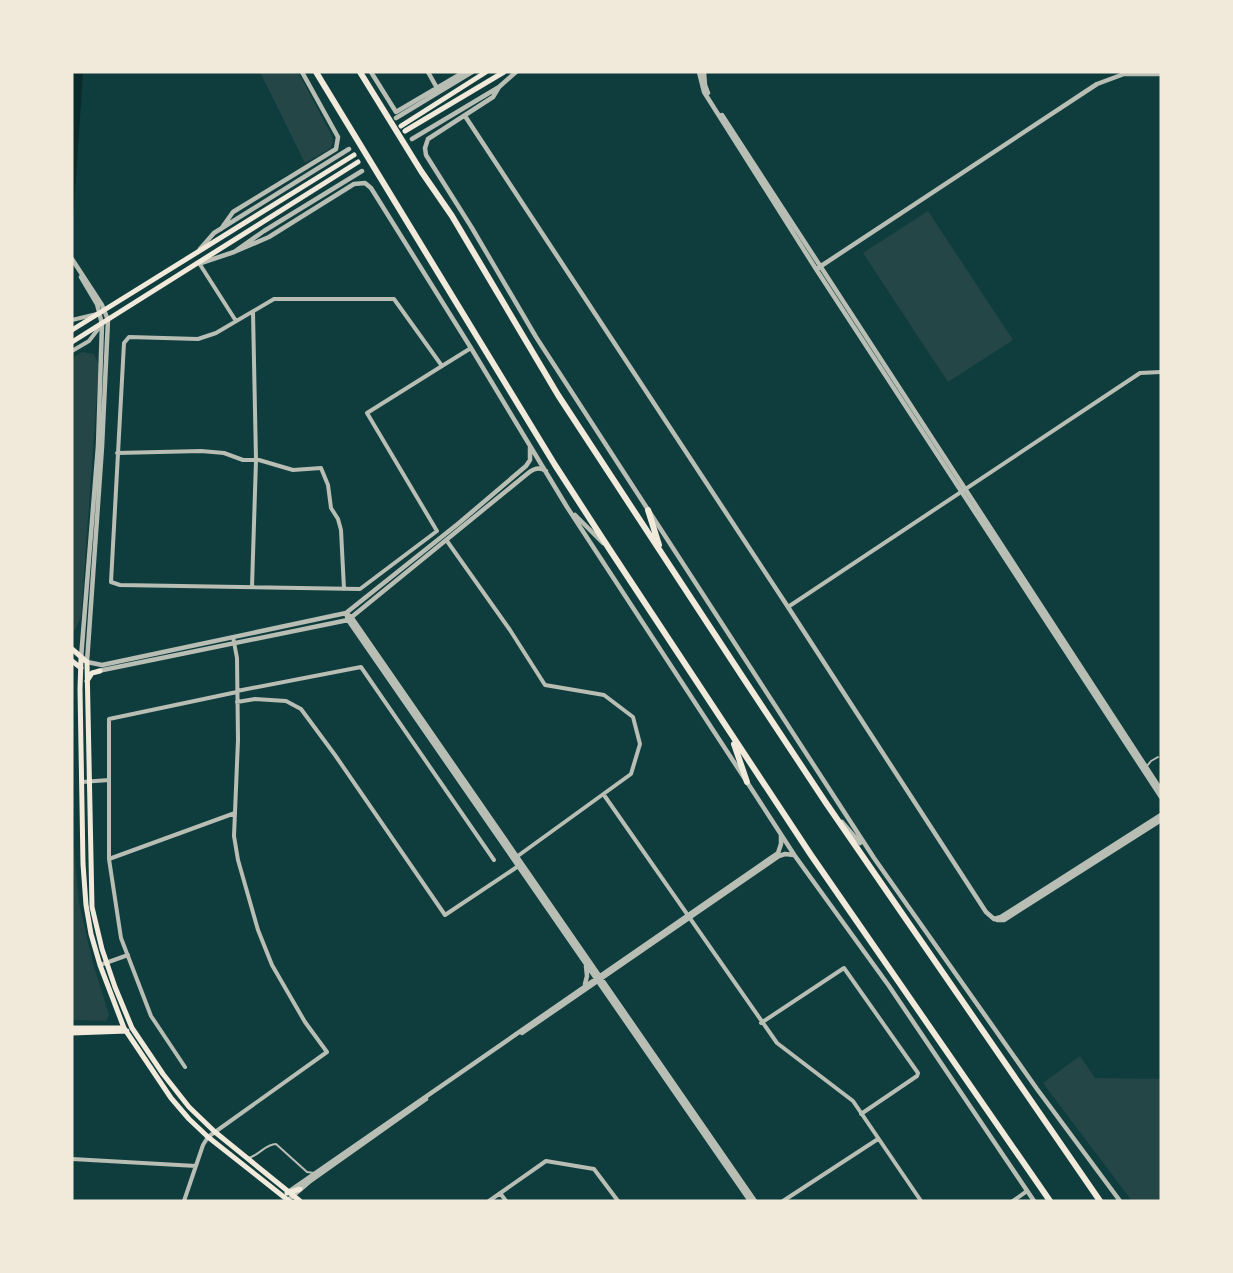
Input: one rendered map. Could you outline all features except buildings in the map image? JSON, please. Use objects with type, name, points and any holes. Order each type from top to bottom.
[{"type":"highway","points":[[316,72],[555,465],[610,550],[880,956],[1050,1201]]},
{"type":"highway","points":[[360,72],[421,171],[452,216],[558,394],[662,554],[826,803],[1100,1201]]},
{"type":"highway","points":[[648,510],[662,554]]},
{"type":"highway","points":[[731,735],[747,782]]},
{"type":"main road","points":[[486,72],[403,129],[504,72]]},
{"type":"main road","points":[[72,330],[354,155]]},
{"type":"main road","points":[[72,342],[358,162]]},
{"type":"main road","points":[[72,649],[87,662],[84,669],[86,782],[92,907],[103,964],[126,1030],[133,1044],[171,1098],[189,1119],[208,1137],[274,1189],[300,1201]]},
{"type":"main road","points":[[81,658],[87,683],[86,782]]},
{"type":"main road","points":[[72,661],[84,669]]},
{"type":"main road","points":[[87,683],[92,673],[100,671]]},
{"type":"main road","points":[[103,964],[124,1009],[126,1030]]},
{"type":"main road","points":[[113,1030],[133,1044]]},
{"type":"main road","points":[[72,1031],[126,1030],[140,1041],[178,1094],[215,1132],[279,1184],[288,1196]]},
{"type":"main road","points":[[288,1196],[298,1187]]},
{"type":"street","points":[[221,229],[233,212],[336,149],[338,137],[302,72]]},
{"type":"street","points":[[371,72],[396,115]]},
{"type":"street","points":[[428,72],[437,88]]},
{"type":"street","points":[[396,115],[464,72]]},
{"type":"street","points":[[396,115],[472,72]]},
{"type":"street","points":[[412,139],[499,87],[516,72]]},
{"type":"street","points":[[699,72],[704,92],[1161,790]]},
{"type":"street","points":[[704,72],[706,90],[818,268]]},
{"type":"street","points":[[818,268],[1097,84],[1124,74],[1161,74]]},
{"type":"street","points":[[499,87],[493,97],[428,139],[425,148],[426,155],[536,337],[874,858],[927,936],[1120,1201]]},
{"type":"street","points":[[465,116],[986,912],[994,920],[1004,920],[1161,820]]},
{"type":"street","points":[[192,256],[214,233],[349,149]]},
{"type":"street","points":[[234,252],[362,171]]},
{"type":"street","points":[[236,321],[197,264],[269,237],[354,184],[364,183],[371,188],[567,507],[795,856],[888,986],[1034,1201]]},
{"type":"street","points":[[72,262],[103,312],[105,322],[102,447],[87,662],[102,665],[346,613],[526,466],[530,460],[530,445]]},
{"type":"street","points":[[442,366],[394,299],[274,299],[216,333],[198,339],[129,337],[124,343],[111,582],[120,585],[360,589],[437,531],[367,413],[471,348]]},
{"type":"street","points":[[252,587],[255,460],[253,311]]},
{"type":"street","points":[[72,320],[103,312]]},
{"type":"street","points":[[72,351],[89,341],[105,322]]},
{"type":"street","points":[[81,658],[98,446],[105,322]]},
{"type":"street","points":[[788,607],[1140,373],[1161,372]]},
{"type":"street","points":[[117,453],[201,451],[225,453],[243,460],[255,460],[293,471],[321,468],[328,485],[331,508],[338,519],[341,530],[344,589]]},
{"type":"street","points":[[84,669],[100,671],[350,619],[531,471],[539,468],[546,471]]},
{"type":"street","points":[[964,491],[1161,797]]},
{"type":"street","points":[[567,507],[610,550]]},
{"type":"street","points":[[447,541],[498,612],[545,686],[602,695],[633,717],[640,744],[631,774],[515,858]]},
{"type":"street","points":[[346,613],[515,858]]},
{"type":"street","points":[[350,619],[598,980]]},
{"type":"street","points":[[336,623],[354,628]]},
{"type":"street","points":[[184,1201],[208,1137],[327,1052],[305,1022],[272,965],[258,930],[238,860],[234,836],[237,658],[233,637]]},
{"type":"street","points":[[185,1067],[151,1016],[121,938],[109,859],[109,719],[361,668],[494,860]]},
{"type":"street","points":[[237,702],[255,699],[286,701],[301,709],[446,915],[520,865]]},
{"type":"street","points":[[86,782],[109,780]]},
{"type":"street","points":[[604,795],[777,1043],[853,1101],[921,1201]]},
{"type":"street","points":[[826,803],[874,858]]},
{"type":"street","points":[[109,859],[236,813]]},
{"type":"street","points":[[994,920],[1001,918],[1161,815]]},
{"type":"street","points":[[298,1187],[314,1173],[598,980],[778,853],[781,834]]},
{"type":"street","points":[[688,916],[779,856],[788,854],[795,856]]},
{"type":"street","points":[[520,865],[585,963],[608,992],[755,1201]]},
{"type":"street","points":[[103,964],[128,955]]},
{"type":"street","points":[[585,963],[587,976],[585,988]]},
{"type":"street","points":[[762,1023],[844,968],[918,1073],[917,1076],[861,1114]]},
{"type":"street","points":[[279,1184],[298,1187],[585,988],[597,988],[608,992],[750,1201]]},
{"type":"street","points":[[783,1201],[878,1139]]},
{"type":"street","points":[[72,1159],[196,1166]]},
{"type":"street","points":[[489,1201],[546,1161],[594,1169],[618,1201]]},
{"type":"street","points":[[1013,1201],[1028,1191]]},
{"type":"street","points":[[500,1193],[506,1201]]},
{"type":"lane","points":[[1147,769],[1151,761],[1158,757]]},
{"type":"lane","points":[[246,1158],[254,1157],[271,1144],[276,1144],[307,1172],[314,1173]]},
{"type":"shaded area","points":[[72,72],[83,72],[72,237]]},
{"type":"shaded area","points":[[260,72],[298,72],[331,134],[333,140],[331,148],[305,163]]},
{"type":"shaded area","points":[[928,211],[1013,340],[948,382],[863,253]]},
{"type":"shaded area","points":[[82,352],[94,354],[99,365],[81,617],[75,630],[72,631],[72,358]]},
{"type":"shaded area","points":[[72,825],[79,903],[93,963],[109,1015],[106,1021],[72,1020]]},
{"type":"shaded area","points":[[1080,1056],[1095,1078],[1161,1079],[1161,1201],[1132,1201],[1043,1083]]}]
